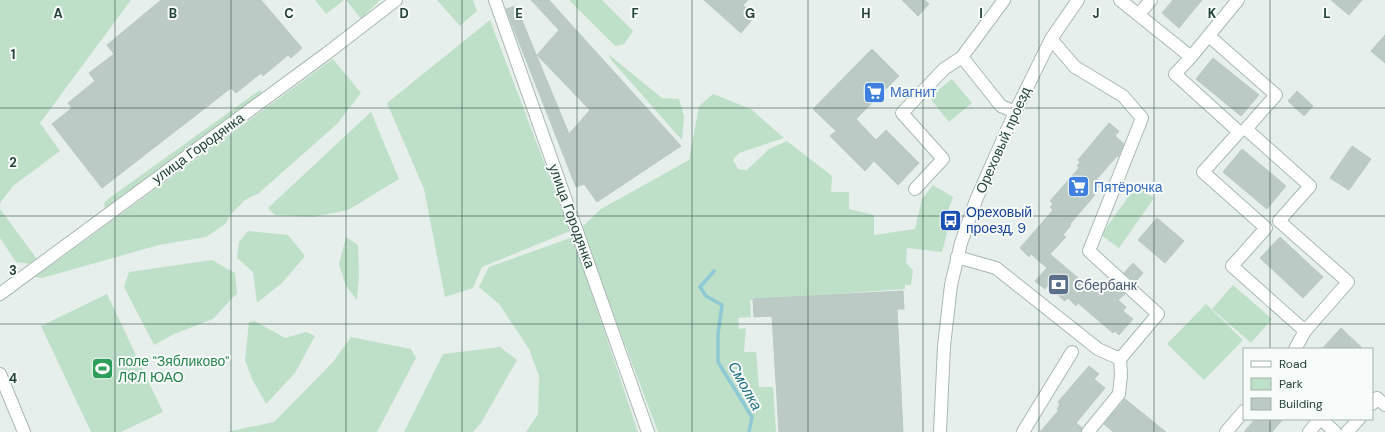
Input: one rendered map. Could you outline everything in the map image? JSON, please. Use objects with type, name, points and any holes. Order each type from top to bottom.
[{"type":"street","name":"улица Городянка","points":[[0,294],[320,58],[396,0]]},
{"type":"street","name":"улица Городянка","points":[[495,0],[648,432]]},
{"type":"street","points":[[915,189],[943,159],[902,113],[944,69],[962,57],[1004,0]]},
{"type":"street","name":"Ореховый проезд","points":[[940,432],[944,346],[951,285],[957,257],[976,200],[1015,112],[1051,39],[1078,0]]},
{"type":"street","points":[[1120,0],[1191,57]]},
{"type":"street","points":[[1139,14],[1151,0]]},
{"type":"street","points":[[1238,0],[1175,74],[1239,132],[1203,172],[1266,228],[1232,266],[1305,331]]},
{"type":"street","points":[[1208,36],[1276,95],[1246,129],[1310,186],[1279,221],[1348,282],[1305,331],[1296,348]]},
{"type":"street","points":[[1051,39],[1075,67],[1123,96],[1142,118],[1089,251],[1158,314],[1120,359],[1121,374],[1119,394],[1088,432]]},
{"type":"street","points":[[962,57],[1001,106],[1015,112]]},
{"type":"street","points":[[957,257],[996,268],[1098,349],[1120,359]]},
{"type":"street","points":[[1023,432],[1072,352]]},
{"type":"street","points":[[0,374],[24,432]]},
{"type":"street","points":[[1373,403],[1377,398],[1385,405]]},
{"type":"street","points":[[1226,432],[1243,412]]},
{"type":"street","points":[[1309,432],[1319,420]]},
{"type":"street","points":[[1321,420],[1335,432]]},
{"type":"street","points":[[1347,432],[1358,420]]},
{"type":"green space","points":[[0,0],[131,0],[40,123],[60,151],[13,186],[0,203]]},
{"type":"green space","points":[[315,0],[344,0],[326,14]]},
{"type":"green space","points":[[346,0],[380,0],[361,19]]},
{"type":"green space","points":[[437,0],[473,0],[477,11],[460,26]]},
{"type":"green space","points":[[569,0],[602,0],[633,31],[624,44],[615,46]]},
{"type":"green space","points":[[490,20],[570,231],[482,267],[473,288],[445,297],[424,189],[387,103]]},
{"type":"green space","points":[[608,54],[662,98],[679,99],[684,116],[682,140],[612,61]]},
{"type":"green space","points":[[333,59],[361,93],[337,124],[259,193],[245,200],[232,213],[225,224],[206,237],[159,245],[42,278],[35,277]]},
{"type":"green space","points":[[952,79],[972,103],[949,122],[929,97]]},
{"type":"green space","points":[[260,90],[263,94],[105,210],[104,204],[108,199]]},
{"type":"green space","points":[[713,94],[751,109],[784,138],[739,153],[733,160],[738,169],[747,170],[769,149],[787,141],[832,176],[831,192],[849,192],[849,209],[874,215],[874,235],[915,229],[922,199],[933,185],[953,197],[948,211],[949,226],[942,252],[907,248],[906,263],[913,270],[911,285],[905,285],[905,289],[750,300],[751,317],[738,318],[739,329],[746,328],[744,352],[756,352],[759,387],[773,387],[776,432],[658,432],[581,228],[601,209],[689,160],[699,106]]},
{"type":"green space","points":[[371,112],[399,179],[348,210],[312,217],[275,215],[268,208]]},
{"type":"green space","points":[[1136,186],[1154,198],[1119,248],[1101,235]]},
{"type":"green space","points":[[0,209],[37,259],[31,264],[16,262],[0,238]]},
{"type":"green space","points":[[248,231],[288,235],[305,256],[283,282],[257,303],[253,272],[237,258],[239,242]]},
{"type":"green space","points":[[346,237],[358,245],[359,276],[357,300],[346,286],[339,264]]},
{"type":"green space","points":[[573,237],[638,432],[526,432],[538,414],[539,376],[529,349],[499,304],[479,287],[489,267]]},
{"type":"green space","points":[[212,260],[235,273],[237,293],[213,319],[174,334],[154,345],[124,287],[129,272]]},
{"type":"green space","points":[[1233,285],[1272,319],[1251,343],[1212,309]]},
{"type":"green space","name":"поле \"Зябликово\" ЛФЛ ЮАО","points":[[107,294],[163,412],[121,432],[91,432],[41,326]]},
{"type":"green space","points":[[1206,304],[1243,340],[1204,380],[1167,344]]},
{"type":"green space","points":[[255,321],[285,338],[306,332],[315,336],[295,373],[266,404],[252,379],[245,360],[249,322]]},
{"type":"green space","points":[[351,337],[411,349],[416,358],[377,432],[226,432],[274,422],[333,362]]},
{"type":"green space","points":[[500,347],[517,360],[481,423],[473,432],[404,432],[443,354]]},
{"type":"building","points":[[161,0],[261,0],[302,48],[291,58],[288,55],[263,76],[261,73],[236,93],[231,88],[102,188],[52,124],[72,108],[68,103],[95,81],[89,73],[114,54],[107,45]]},
{"type":"building","points":[[531,0],[549,0],[681,146],[597,202],[584,184],[576,187],[506,9],[516,6],[569,134],[590,110],[537,55],[559,30]]},
{"type":"building","points":[[704,0],[748,0],[743,5],[755,16],[741,33]]},
{"type":"building","points":[[902,0],[924,0],[929,4],[918,16]]},
{"type":"building","points":[[1173,0],[1202,0],[1179,28],[1162,13]]},
{"type":"building","points":[[1331,0],[1362,0],[1349,15]]},
{"type":"building","points":[[1385,35],[1385,63],[1371,51]]},
{"type":"building","points":[[872,49],[899,76],[856,119],[876,140],[886,130],[919,163],[898,185],[874,161],[865,171],[830,136],[836,131],[813,109]]},
{"type":"building","points":[[1213,58],[1259,95],[1241,116],[1196,79]]},
{"type":"building","points":[[1297,91],[1313,106],[1304,116],[1288,101]]},
{"type":"building","points":[[1109,123],[1119,131],[1115,136],[1124,144],[1118,157],[1117,156],[1096,180],[1101,184],[1093,194],[1095,195],[1070,224],[1071,225],[1063,235],[1066,237],[1050,254],[1091,289],[1095,284],[1105,293],[1114,284],[1125,294],[1118,300],[1126,307],[1123,311],[1133,319],[1119,335],[1115,331],[1113,333],[1078,303],[1076,306],[1068,298],[1065,301],[1047,286],[1045,289],[1035,281],[1047,268],[1031,254],[1029,257],[1020,248],[1053,210],[1050,207],[1053,204],[1050,201],[1079,168],[1077,166],[1080,162],[1078,160]]},
{"type":"building","points":[[1352,146],[1371,159],[1349,190],[1330,178]]},
{"type":"building","points":[[1242,149],[1286,186],[1267,209],[1223,172]]},
{"type":"building","points":[[1157,218],[1184,241],[1165,263],[1138,240]]},
{"type":"building","points":[[1280,237],[1323,277],[1303,298],[1260,258]]},
{"type":"building","points":[[1133,263],[1143,273],[1135,282],[1124,273]]},
{"type":"building","points":[[903,291],[904,309],[897,309],[903,432],[779,432],[772,316],[754,317],[753,299]]},
{"type":"building","points":[[1341,328],[1362,348],[1323,348]]},
{"type":"building","points":[[1089,366],[1099,374],[1094,379],[1105,388],[1076,423],[1082,428],[1081,432],[1040,432],[1059,410],[1057,409],[1060,404],[1058,402]]},
{"type":"building","points":[[1125,399],[1166,432],[1113,432],[1104,424]]},
{"type":"building","points":[[1254,420],[1282,420],[1272,432],[1244,432]]},
{"type":"waterway","name":"Смолка","points":[[714,271],[700,287],[706,296],[722,305],[718,334],[718,362],[752,417],[749,432]]},
{"type":"place","name":"Магнит","points":[[874,92]]},
{"type":"place","name":"Пятёрочка","points":[[1079,187]]},
{"type":"place","name":"Ореховый проезд, 9","points":[[951,220]]},
{"type":"place","name":"Сбербанк","points":[[1059,285]]},
{"type":"place","name":"поле \"Зябликово\" ЛФЛ ЮАО","points":[[102,369]]}]
